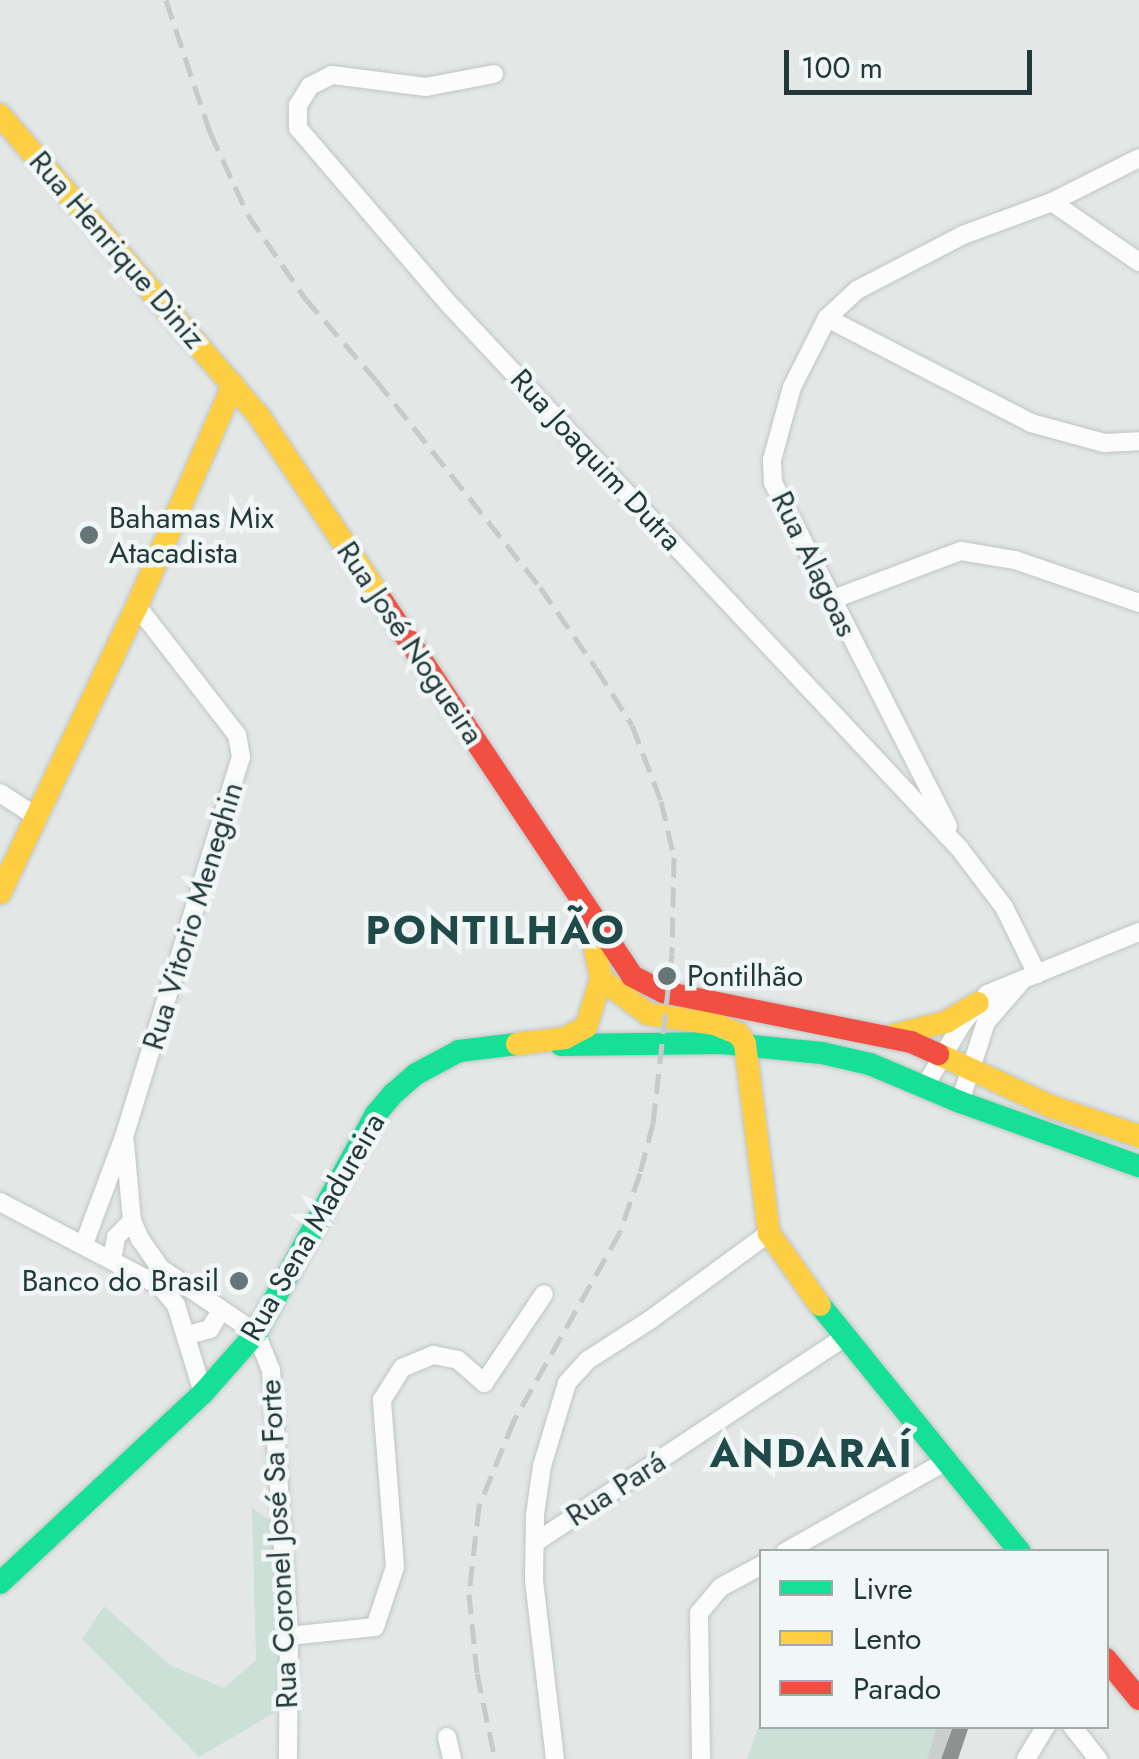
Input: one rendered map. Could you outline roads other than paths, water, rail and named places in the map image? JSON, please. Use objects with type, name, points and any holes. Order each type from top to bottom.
[{"type":"main road","name":"Rua Henrique Diniz","points":[[0,115],[234,385]]},
{"type":"main road","name":"Rua José Nogueira","points":[[234,385],[259,416],[584,902],[622,966],[663,992],[884,1036],[943,1055],[1050,1106],[1139,1136]]},
{"type":"main road","points":[[0,893],[137,606],[234,385]]},
{"type":"main road","points":[[219,425],[259,416]]},
{"type":"main road","points":[[522,1044],[578,1034],[592,1017],[602,979],[584,902]]},
{"type":"main road","points":[[602,979],[648,1014],[728,1028],[745,1044],[769,1233],[945,1462],[1018,1549]]},
{"type":"main road","points":[[884,1036],[946,1022],[978,1003]]},
{"type":"main road","points":[[522,1044],[745,1044],[870,1064],[960,1102],[1139,1166]]},
{"type":"main road","name":"Rua Sena Madureira","points":[[0,1583],[203,1393],[256,1332],[376,1114],[393,1094],[416,1074],[459,1052],[522,1044]]},
{"type":"main road","points":[[1110,1669],[1139,1699]]},
{"type":"street","name":"Rua Joaquim Dutra","points":[[494,74],[426,87],[332,76],[310,86],[298,105],[298,128],[448,303],[960,848],[1004,907],[1029,978]]},
{"type":"street","name":"Rua Alagoas","points":[[960,848],[790,520],[772,472],[792,387],[828,318],[857,290],[963,235],[1052,202],[1139,158]]},
{"type":"street","points":[[1052,202],[1139,262]]},
{"type":"street","points":[[828,318],[1031,423],[1104,443],[1139,441]]},
{"type":"street","points":[[831,600],[961,551],[1014,560],[1139,603]]},
{"type":"street","name":"Rua Vitorio Meneghin","points":[[84,1244],[124,1137],[242,752],[237,735],[137,606]]},
{"type":"street","points":[[0,794],[37,817]]},
{"type":"street","points":[[925,1086],[978,1003],[1000,987],[1139,932]]},
{"type":"street","points":[[960,1102],[986,1022],[1029,978]]},
{"type":"street","name":"Rua Vitorio Meneghin","points":[[124,1137],[132,1221],[160,1268],[222,1310]]},
{"type":"street","points":[[0,1202],[160,1286],[176,1305],[203,1393]]},
{"type":"street","points":[[112,1260],[116,1237],[132,1221]]},
{"type":"street","points":[[556,1759],[534,1580],[534,1515],[554,1419],[574,1371],[769,1233]]},
{"type":"street","points":[[289,1636],[375,1627],[395,1566],[382,1400],[402,1368],[432,1354],[458,1360],[484,1383],[544,1294]]},
{"type":"street","points":[[188,1335],[210,1329],[222,1310],[256,1332]]},
{"type":"street","name":"Rua Coronel José Sa Forte","points":[[256,1332],[271,1370],[289,1636],[288,1759]]},
{"type":"street","name":"Rua Pará","points":[[536,1542],[846,1336]]},
{"type":"street","points":[[790,1549],[945,1462]]},
{"type":"street","points":[[701,1759],[699,1613],[722,1587],[759,1567]]},
{"type":"street","points":[[1026,1759],[1044,1729]]},
{"type":"street","points":[[1074,1729],[1098,1759]]},
{"type":"street","points":[[447,1737],[452,1759]]},
{"type":"railway","points":[[166,0],[210,132],[248,215],[305,298],[376,380],[540,587],[596,668],[632,725],[661,801],[674,857],[672,954],[653,1123],[640,1173],[620,1232],[514,1420],[479,1506],[469,1594],[477,1673],[495,1759]]},
{"type":"place","name":"Bahamas Mix Atacadista","points":[[89,535]]},
{"type":"place","name":"Pontilhão","points":[[667,976]]},
{"type":"place","name":"Banco do Brasil","points":[[239,1281]]},
{"type":"district","name":"PONTILHÃO","points":[[496,930]]},
{"type":"district","name":"ANDARAÍ","points":[[812,1453]]}]
